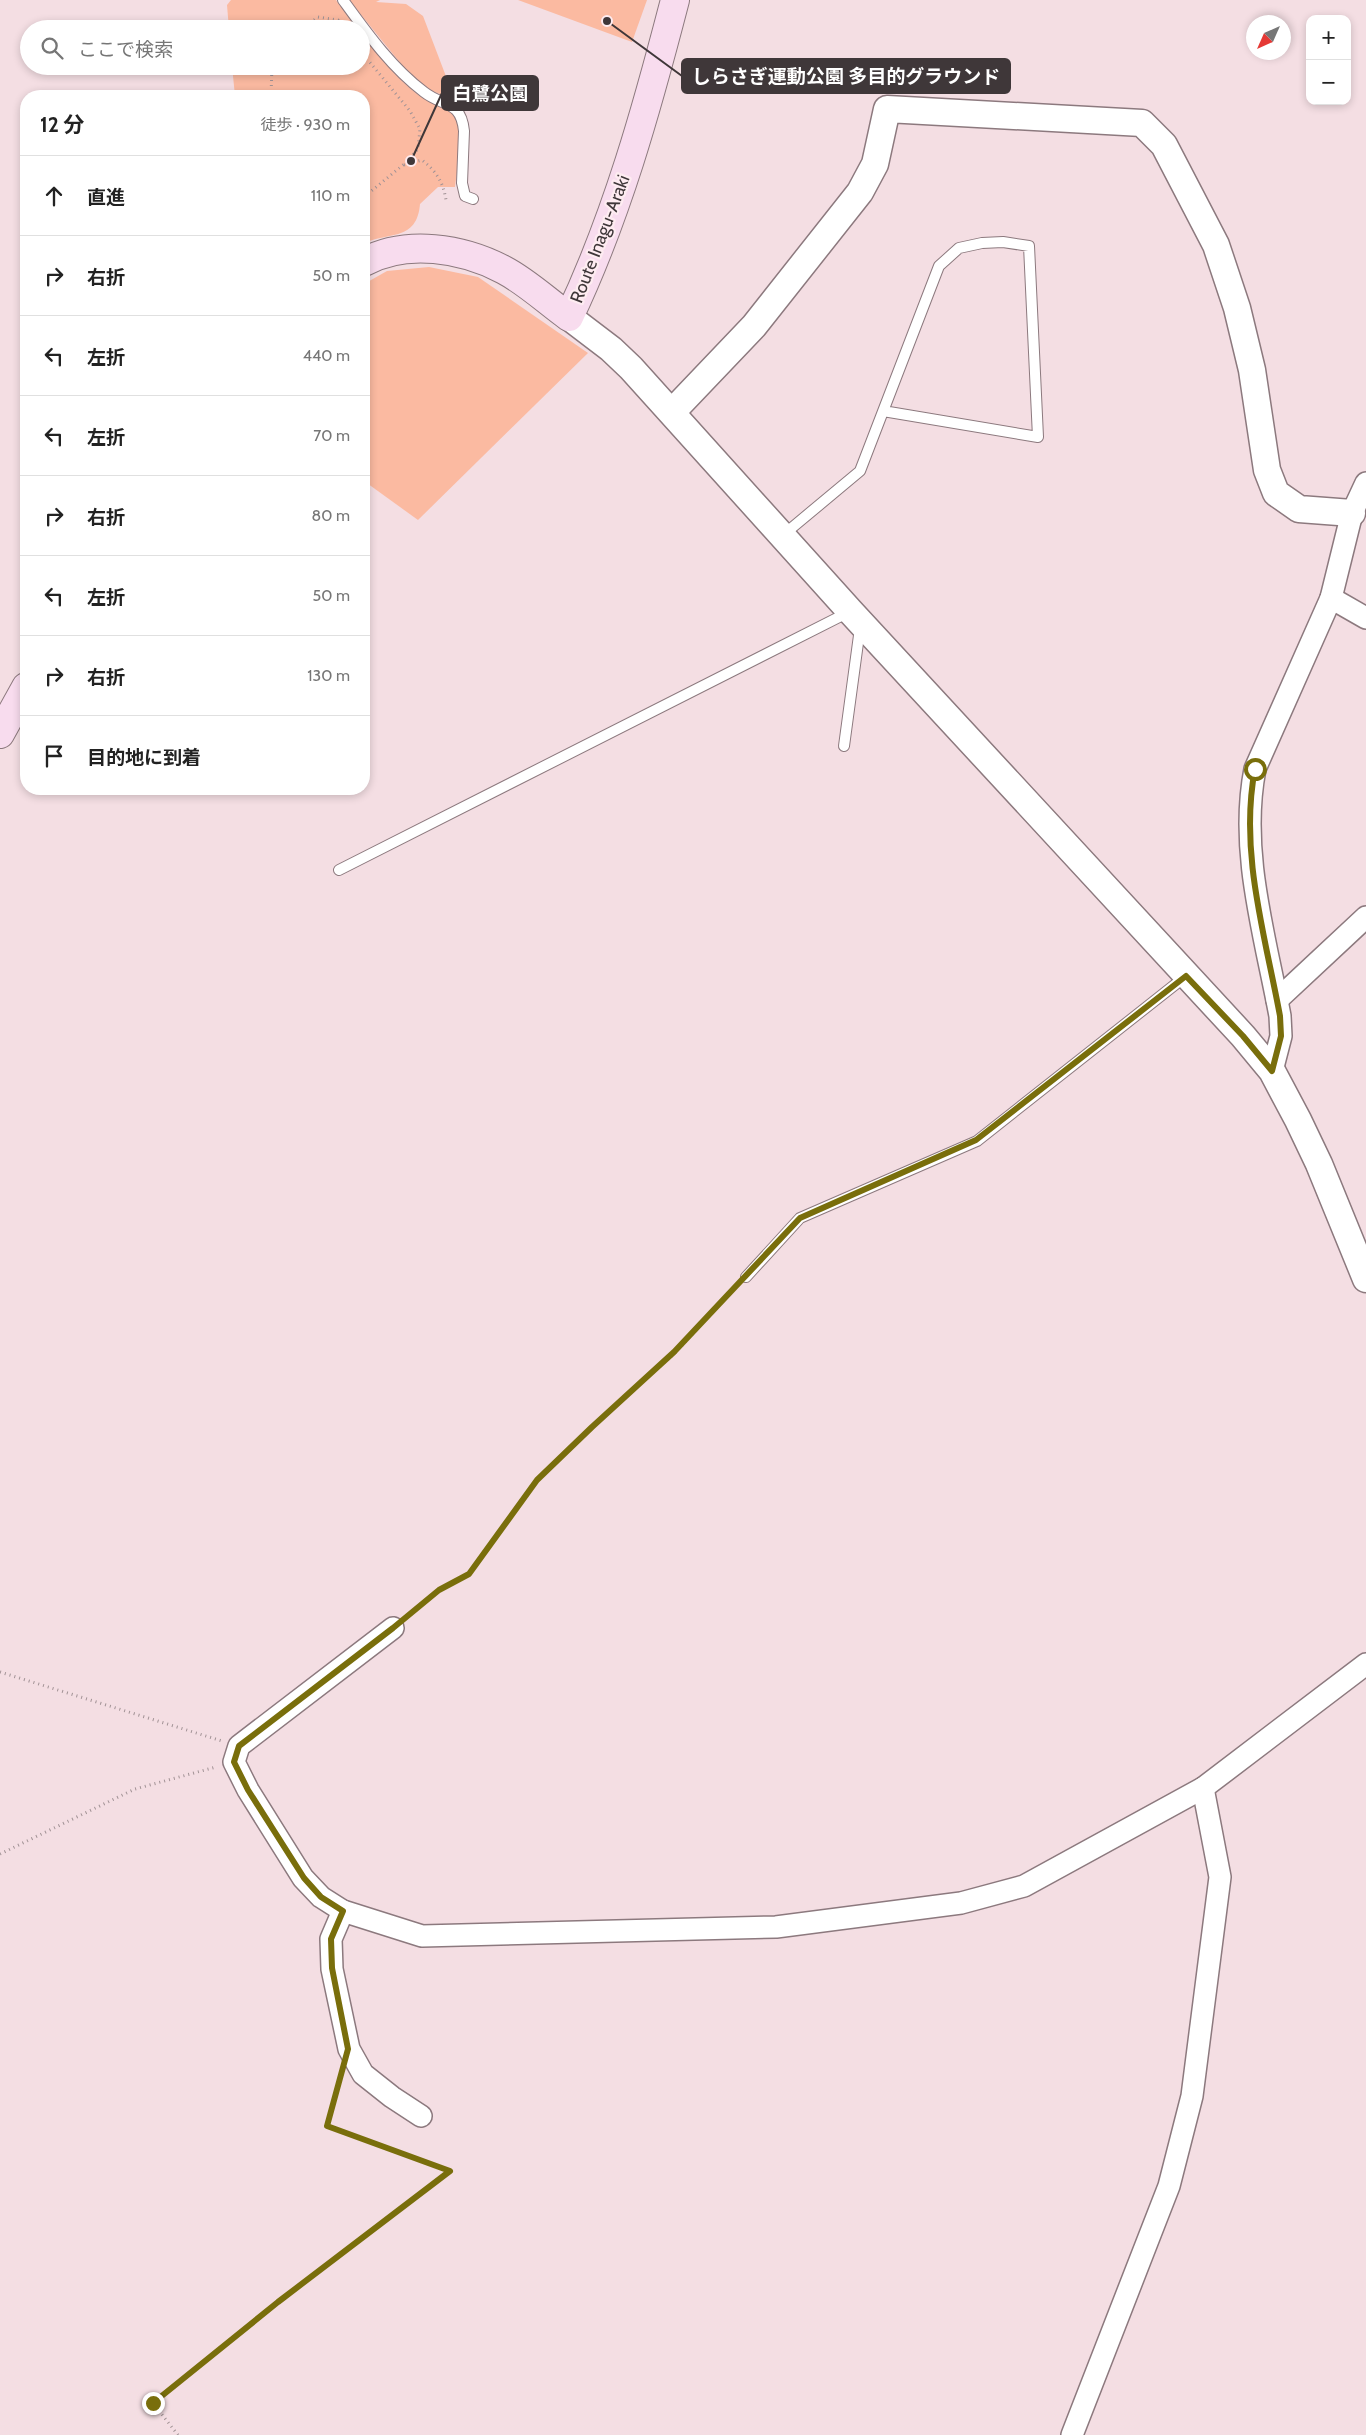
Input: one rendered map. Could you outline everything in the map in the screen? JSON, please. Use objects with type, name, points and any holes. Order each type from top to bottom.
[{"type":"main road","name":"Route Inagu-Araki","points":[[370,260],[390,252],[419,249],[448,251],[475,257],[505,271],[569,317],[594,262],[627,169],[675,0]]},
{"type":"main road","points":[[0,734],[20,699]]},
{"type":"street","points":[[672,412],[754,326],[860,192],[875,164],[887,109],[1142,122],[1164,145],[1216,245],[1237,308],[1252,370],[1267,470],[1276,493],[1299,509],[1352,512]]},
{"type":"street","points":[[569,317],[611,349],[672,412],[855,617],[1243,1036],[1272,1071],[1319,1164],[1366,1279]]},
{"type":"street","points":[[1272,1071],[1281,1036],[1277,1000],[1250,852],[1251,790],[1255,769],[1331,598],[1352,512],[1366,483]]},
{"type":"street","points":[[1331,598],[1366,618]]},
{"type":"street","points":[[1277,1000],[1366,917]]},
{"type":"street","points":[[393,1628],[236,1754],[248,1790],[304,1878],[321,1897],[343,1911],[422,1936],[776,1928],[961,1903],[1024,1886],[1203,1788],[1366,1664]]},
{"type":"street","points":[[1072,2435],[1169,2186],[1192,2096],[1220,1877],[1203,1788]]},
{"type":"street","points":[[343,1911],[331,1939],[332,1968],[348,2049],[363,2074],[392,2097],[421,2116]]},
{"type":"lane","points":[[343,0],[358,20]]},
{"type":"lane","points":[[370,37],[378,48],[426,94],[452,104],[458,112],[464,123],[462,183],[465,196],[473,199]]},
{"type":"lane","points":[[782,536],[860,471],[883,411],[939,266],[958,248],[982,243],[1002,242],[1029,246],[1038,437],[883,411]]},
{"type":"lane","points":[[844,746],[855,617]]},
{"type":"lane","points":[[339,870],[855,617]]},
{"type":"lane","points":[[746,1276],[800,1218],[976,1140],[1186,976]]},
{"type":"path","points":[[314,20],[318,17],[338,20]]},
{"type":"path","points":[[370,62],[410,111],[420,129],[418,149],[404,165],[370,192]]},
{"type":"path","points":[[270,90],[271,75]]},
{"type":"path","points":[[404,165],[422,160],[434,170],[444,185],[446,200]]},
{"type":"path","points":[[393,1628],[439,1590],[469,1574],[537,1480],[674,1352],[746,1276]]},
{"type":"path","points":[[0,1672],[236,1754]]},
{"type":"path","points":[[0,1854],[135,1789],[236,1754]]},
{"type":"path","points":[[178,2435],[153,2403],[278,2302],[450,2171],[327,2126],[348,2049]]},
{"type":"shaded area","points":[[231,0],[336,0],[351,20],[228,20],[227,5]]},
{"type":"shaded area","points":[[349,0],[380,0],[376,2],[406,4],[423,16],[455,100],[427,89],[414,80],[370,26],[370,20],[365,20]]},
{"type":"shaded area","points":[[518,0],[647,0],[632,42]]},
{"type":"shaded area","points":[[370,45],[416,93],[441,105],[456,118],[459,126],[460,141],[455,187],[438,187],[420,204],[418,216],[408,230],[370,241],[370,90],[234,90],[233,75],[370,75]]},
{"type":"shaded area","points":[[429,267],[478,277],[588,353],[418,520],[370,485],[370,281],[387,271]]},
{"type":"place","name":"しらさぎ運動公園 多目的グラウンド","points":[[607,21]]},
{"type":"place","name":"白鷺公園","points":[[411,161]]},
{"type":"route","points":[[153,2403],[278,2302],[450,2171],[327,2126],[348,2049],[332,1968],[331,1939],[343,1911],[321,1897],[304,1878],[248,1790],[234,1762],[239,1746],[393,1628],[439,1590],[469,1574],[537,1480],[674,1352],[800,1218],[976,1140],[1186,976],[1243,1036],[1272,1071],[1281,1036],[1280,1016],[1250,852],[1251,790],[1255,769]]}]
